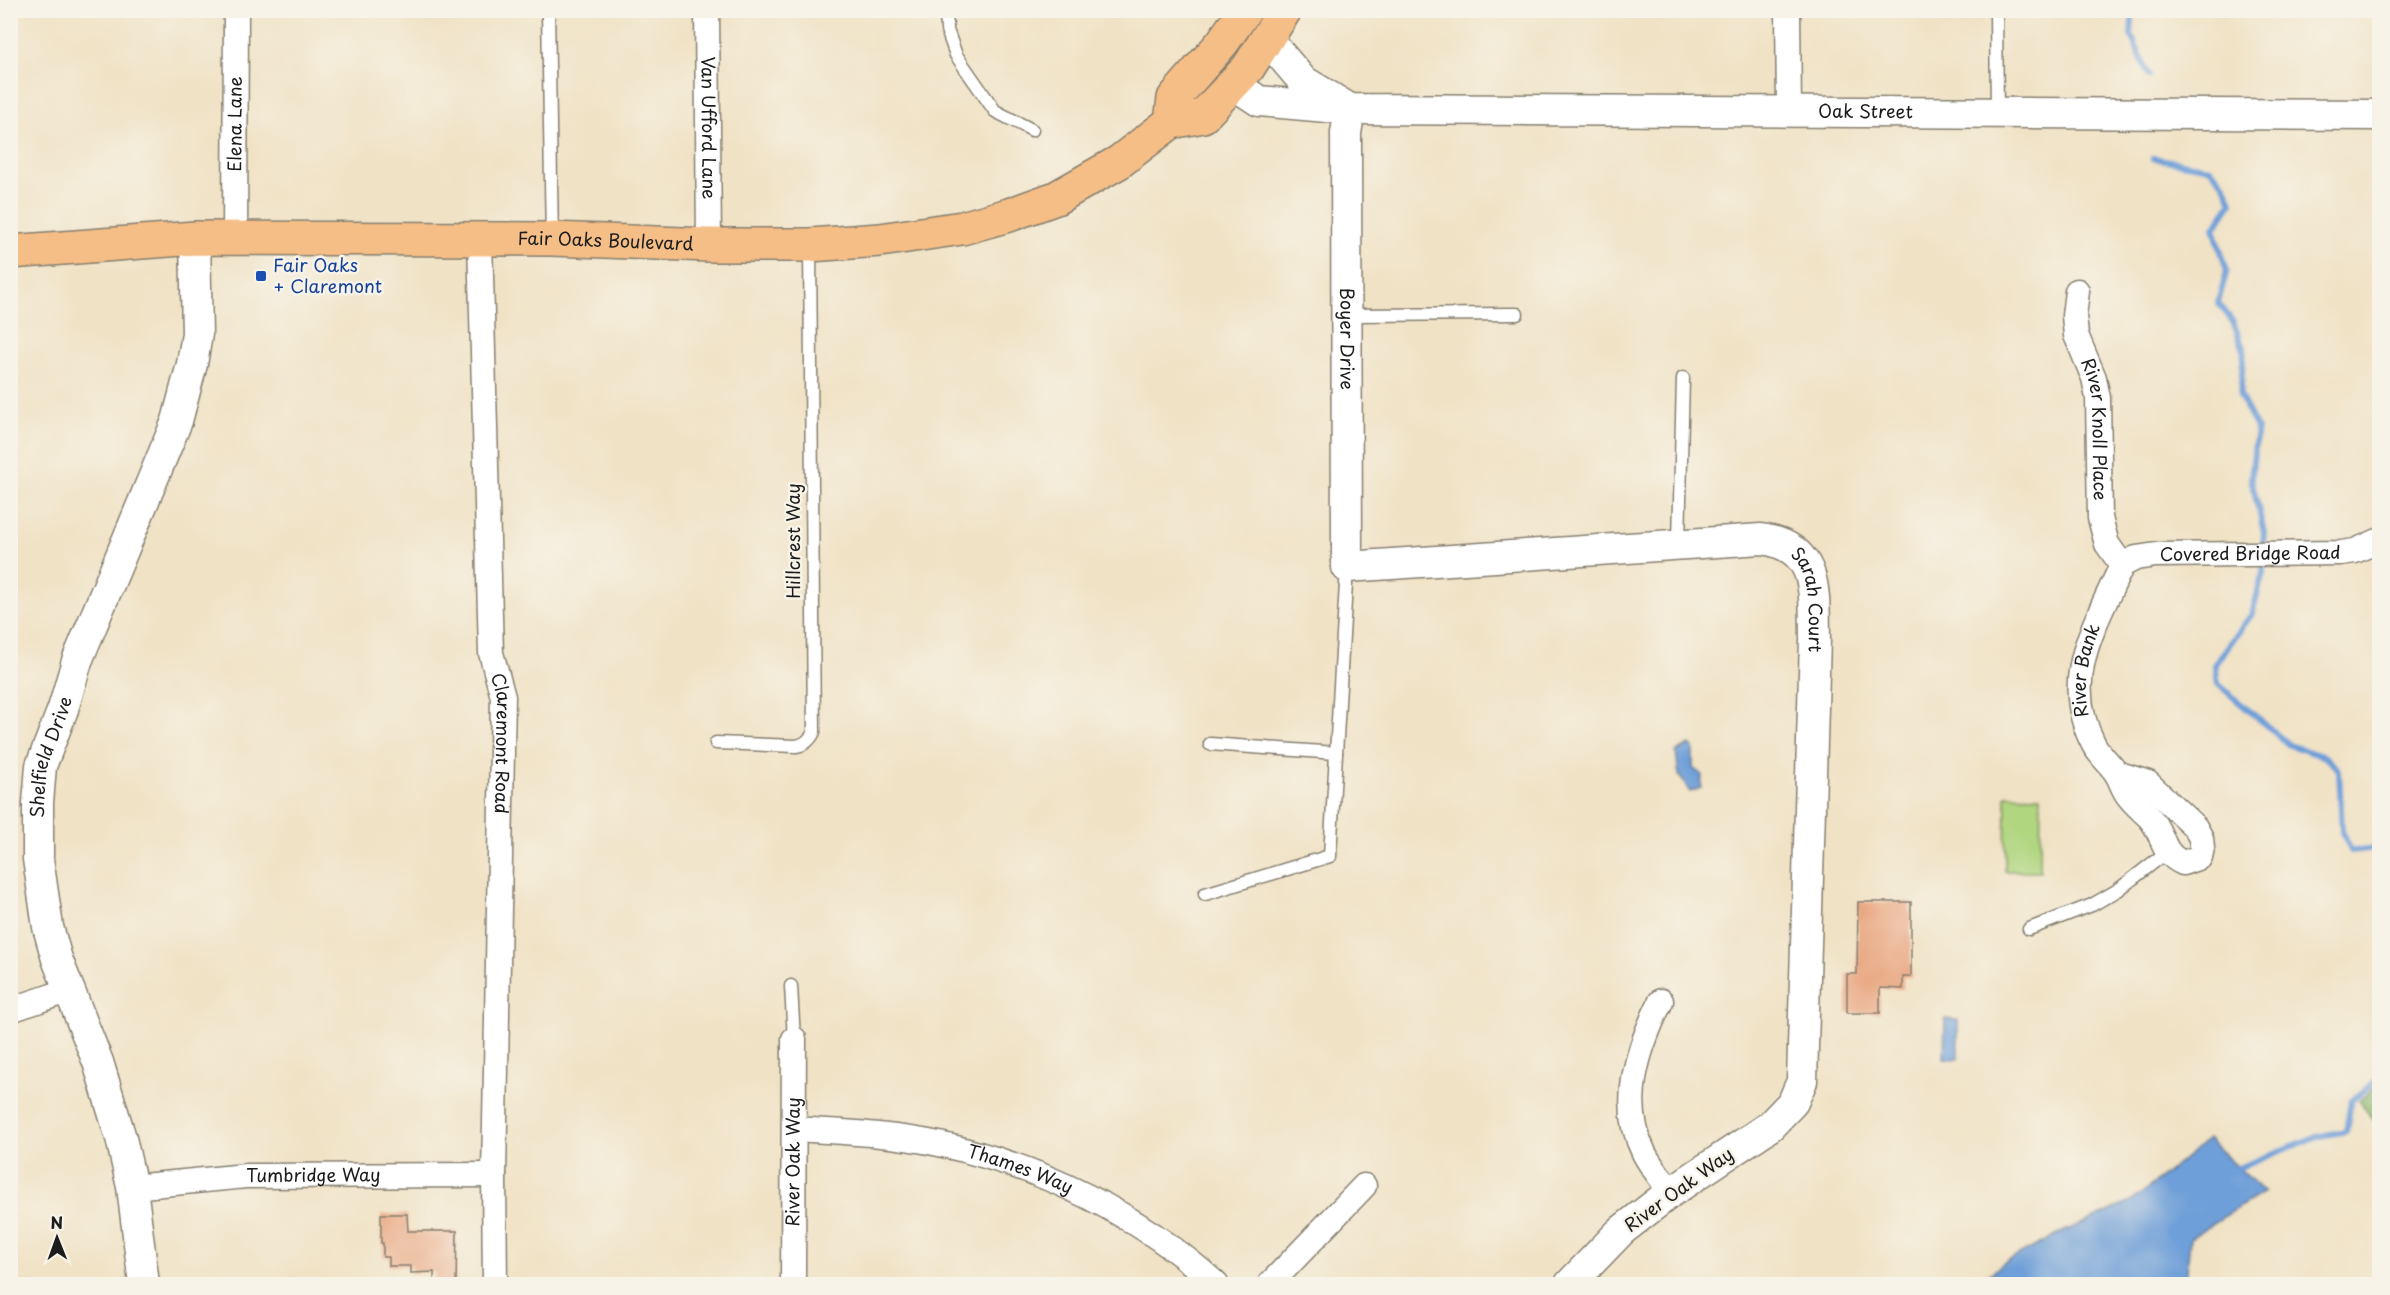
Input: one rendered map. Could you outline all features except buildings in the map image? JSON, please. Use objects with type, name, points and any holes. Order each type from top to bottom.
[{"type":"main road","points":[[1171,122],[1174,98],[1222,43],[1245,10]]},
{"type":"main road","name":"Fair Oaks Boulevard","points":[[10,252],[195,238],[552,239],[709,245],[810,245],[880,240],[962,228],[1009,215],[1056,198],[1119,162],[1171,122],[1203,116],[1233,84],[1264,25],[1285,10]]},
{"type":"street","name":"Elena Lane","points":[[235,238],[236,10]]},
{"type":"street","name":"Van Ufford Lane","points":[[707,10],[709,245]]},
{"type":"street","points":[[1788,10],[1789,111]]},
{"type":"street","points":[[1264,25],[1302,80],[1350,109]]},
{"type":"street","points":[[1233,84],[1259,102],[1350,109]]},
{"type":"street","name":"Oak Street","points":[[1350,109],[2379,115]]},
{"type":"street","name":"Boyer Drive","points":[[1347,567],[1346,133],[1350,109]]},
{"type":"street","name":"Shelfield Drive","points":[[144,1284],[132,1187],[109,1094],[57,959],[48,927],[40,882],[38,821],[41,766],[63,709],[77,661],[177,421],[197,334],[195,238]]},
{"type":"street","name":"Claremont Road","points":[[480,239],[491,653],[503,697],[494,1175],[495,1284]]},
{"type":"street","name":"River Knoll Place","points":[[2077,291],[2074,316],[2076,335],[2094,378],[2098,398],[2100,518],[2107,544],[2122,565]]},
{"type":"street","name":"Sarah Court","points":[[1347,567],[1746,538],[1774,541],[1796,551],[1809,570],[1812,582],[1815,639],[1802,1081],[1793,1102]]},
{"type":"street","name":"Covered Bridge Road","points":[[2122,565],[2136,558],[2156,555],[2341,553],[2379,540]]},
{"type":"street","name":"River Bank","points":[[2122,565],[2091,633],[2079,675],[2079,696],[2082,715],[2095,747],[2116,773],[2126,794],[2153,821],[2167,852]]},
{"type":"street","points":[[2116,773],[2148,783],[2195,827],[2201,838],[2200,857],[2183,863],[2173,859],[2167,852]]},
{"type":"street","points":[[10,1010],[70,990]]},
{"type":"street","points":[[1661,1001],[1640,1051],[1632,1082],[1632,1112],[1645,1155],[1671,1192]]},
{"type":"street","name":"River Oak Way","points":[[793,1284],[794,1039]]},
{"type":"street","name":"River Oak Way","points":[[1570,1284],[1621,1231],[1671,1192],[1770,1126],[1793,1102]]},
{"type":"street","name":"Thames Way","points":[[795,1128],[875,1134],[937,1144],[1017,1166],[1074,1190],[1111,1209],[1164,1243],[1216,1284]]},
{"type":"street","name":"Tumbridge Way","points":[[132,1187],[246,1176],[494,1175]]},
{"type":"street","points":[[1270,1284],[1364,1186]]},
{"type":"lane","points":[[548,10],[552,239]]},
{"type":"lane","points":[[946,10],[947,30],[956,55],[994,111],[1032,130]]},
{"type":"lane","points":[[1996,10],[1997,113]]},
{"type":"lane","name":"Hillcrest Way","points":[[716,743],[796,746],[812,738],[814,732],[810,245]]},
{"type":"lane","points":[[1345,315],[1517,314]]},
{"type":"lane","points":[[1679,543],[1683,378]]},
{"type":"lane","points":[[1205,894],[1330,856],[1347,567]]},
{"type":"lane","points":[[1210,744],[1336,753]]},
{"type":"lane","points":[[2029,929],[2092,905],[2118,890],[2167,852]]},
{"type":"lane","points":[[791,986],[794,1039]]},
{"type":"green space","points":[[2006,795],[2041,796],[2040,871],[2005,871]]},
{"type":"green space","points":[[2379,1084],[2379,1127],[2359,1101]]},
{"type":"water","points":[[1690,745],[1693,748],[1693,768],[1702,775],[1701,788],[1690,792],[1679,775],[1676,752]]},
{"type":"water","points":[[1945,1019],[1958,1020],[1958,1059],[1944,1058]]},
{"type":"water","points":[[2208,1139],[2264,1192],[2190,1238],[2186,1284],[1977,1284],[2004,1263],[2058,1234],[2131,1202]]},
{"type":"waterway","points":[[2133,10],[2131,35],[2149,76]]},
{"type":"waterway","points":[[2153,158],[2210,168],[2224,184],[2232,202],[2214,228],[2227,271],[2218,302],[2233,322],[2244,350],[2240,396],[2257,428],[2251,478],[2264,532],[2263,549]]},
{"type":"waterway","points":[[2263,559],[2263,573],[2252,614],[2215,664],[2218,684],[2289,745],[2325,757],[2339,770],[2342,831],[2351,851],[2380,846]]},
{"type":"waterway","points":[[2233,1172],[2315,1137],[2346,1131],[2351,1101],[2380,1078]]},
{"type":"place","name":"Fair Oaks + Claremont","points":[[261,276]]}]
